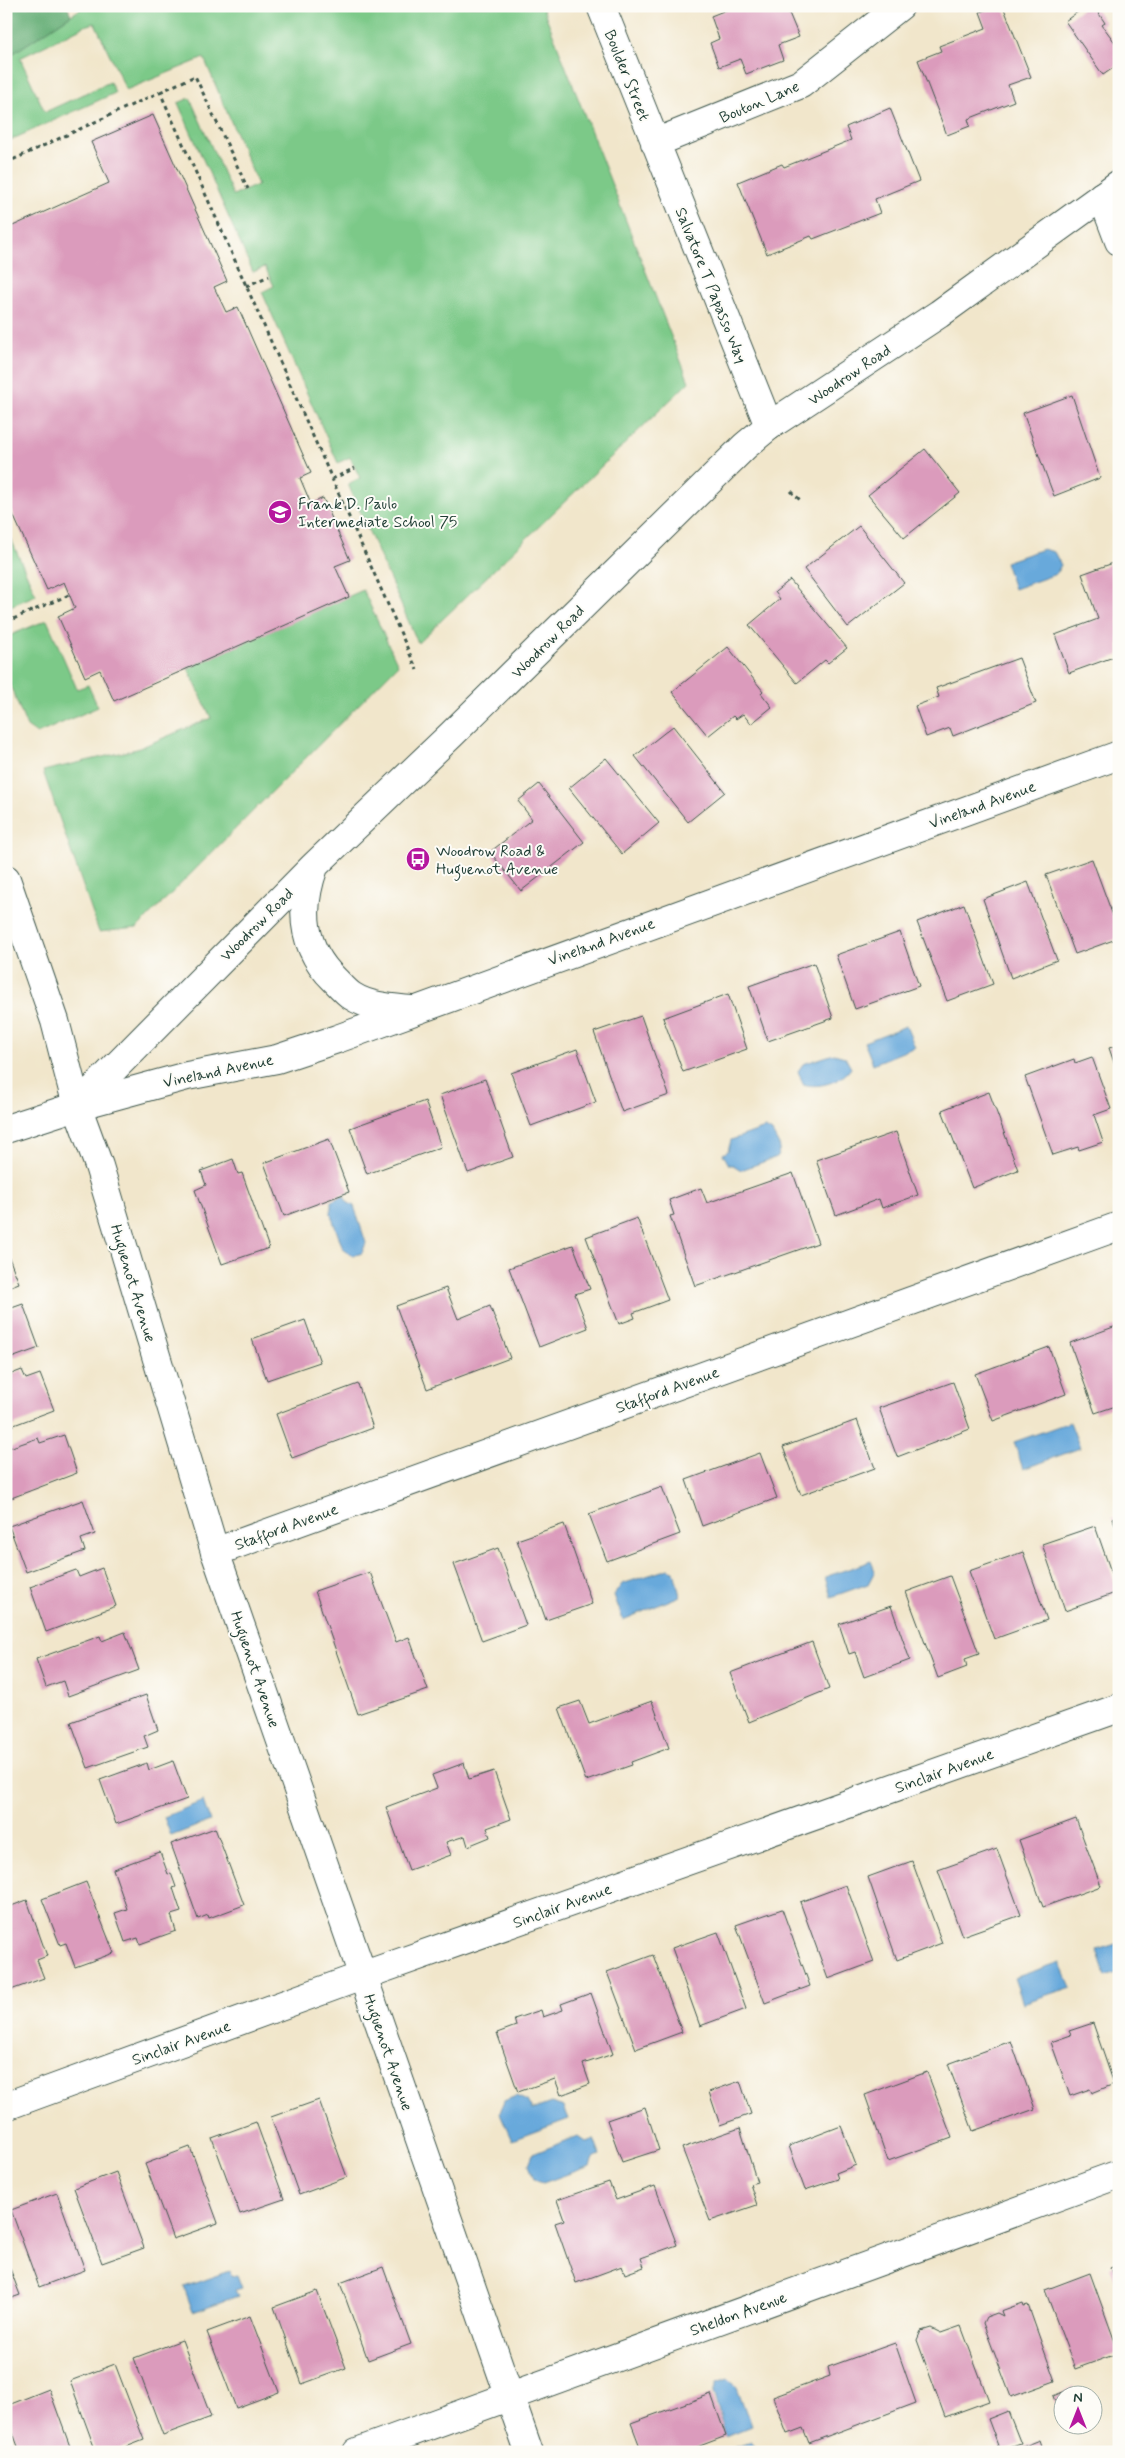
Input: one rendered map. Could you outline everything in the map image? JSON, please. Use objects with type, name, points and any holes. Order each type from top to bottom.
[{"type":"street","name":"Boulder Street","points":[[601,6],[655,143]]},
{"type":"street","name":"Bouton Lane","points":[[655,143],[801,84],[900,6]]},
{"type":"street","name":"Salvatore T Papasso Way","points":[[655,143],[769,426]]},
{"type":"street","name":"Woodrow Road","points":[[6,1129],[77,1106],[314,866],[452,734],[745,446],[769,426],[939,314],[1111,190]]},
{"type":"street","points":[[1111,190],[1119,241]]},
{"type":"street","name":"Vineland Avenue","points":[[77,1106],[187,1076],[277,1059],[337,1039],[411,1010],[1119,754]]},
{"type":"street","points":[[314,866],[305,891],[304,916],[311,946],[322,968],[352,996],[380,1007],[411,1010]]},
{"type":"street","name":"Huguenot Avenue","points":[[6,879],[55,1021],[77,1106],[99,1166],[215,1552],[529,2452]]},
{"type":"street","name":"Stafford Avenue","points":[[215,1552],[1119,1226]]},
{"type":"street","name":"Sinclair Avenue","points":[[6,2106],[362,1976],[1119,1708]]},
{"type":"street","name":"Sheldon Avenue","points":[[356,2452],[1119,2174]]},
{"type":"path","points":[[6,163],[195,76],[248,190]]},
{"type":"path","points":[[160,92],[416,670]]},
{"type":"path","points":[[246,286],[269,276]]},
{"type":"path","points":[[332,479],[355,468]]},
{"type":"path","points":[[791,491],[801,501]]},
{"type":"path","points":[[6,622],[69,595]]},
{"type":"path","points":[[6,1050],[11,1050]]},
{"type":"green space","points":[[6,6],[67,6],[71,15],[6,58]]},
{"type":"green space","points":[[85,6],[542,6],[689,382],[418,643],[348,484],[360,478],[350,457],[338,463],[262,292],[274,286],[265,267],[253,272],[178,103],[190,98],[233,195],[258,185],[204,58],[126,90],[95,23],[85,26],[20,58],[45,112],[110,82],[115,93],[6,142],[6,58]]},
{"type":"green space","points":[[6,528],[36,595],[6,608]]},
{"type":"green space","points":[[363,590],[398,665],[137,928],[99,932],[43,771],[137,749],[211,718],[188,668]]},
{"type":"green space","points":[[47,620],[77,689],[88,685],[98,707],[37,734],[27,727],[6,675],[6,637]]},
{"type":"water","points":[[1043,549],[1054,552],[1061,565],[1056,574],[1014,589],[1005,562]]},
{"type":"water","points":[[906,1026],[915,1047],[873,1064],[864,1042]]},
{"type":"water","points":[[834,1054],[845,1057],[851,1068],[847,1073],[836,1081],[822,1085],[803,1084],[798,1071],[803,1064]]},
{"type":"water","points":[[765,1128],[772,1132],[780,1147],[777,1157],[741,1170],[733,1165],[729,1165],[723,1154],[728,1151],[731,1140]]},
{"type":"water","points":[[344,1196],[347,1202],[354,1206],[366,1243],[362,1253],[353,1256],[343,1249],[331,1215],[331,1201]]},
{"type":"water","points":[[1070,1422],[1080,1448],[1023,1469],[1014,1442]]},
{"type":"water","points":[[871,1561],[875,1571],[868,1584],[831,1597],[825,1577]]},
{"type":"water","points":[[668,1569],[674,1571],[680,1596],[623,1620],[614,1595],[622,1584]]},
{"type":"water","points":[[203,1801],[210,1821],[171,1836],[164,1817]]},
{"type":"water","points":[[1119,1943],[1119,1972],[1106,1977],[1097,1950]]},
{"type":"water","points":[[1060,1962],[1071,1987],[1023,2003],[1014,1978]]},
{"type":"water","points":[[516,2096],[527,2101],[532,2110],[551,2103],[564,2107],[569,2119],[512,2140],[500,2113],[504,2101]]},
{"type":"water","points":[[578,2136],[586,2142],[594,2139],[600,2155],[593,2158],[590,2166],[543,2183],[534,2180],[529,2164],[533,2154]]},
{"type":"water","points":[[229,2271],[231,2276],[237,2275],[242,2288],[235,2290],[238,2296],[193,2312],[184,2287]]},
{"type":"water","points":[[728,2379],[737,2387],[751,2426],[726,2436],[713,2392],[717,2383]]},
{"type":"water","points":[[752,2442],[756,2452],[729,2452],[728,2450]]},
{"type":"building","points":[[736,6],[800,6],[800,9],[789,13],[799,37],[778,45],[783,60],[746,74],[740,59],[719,67],[710,43],[719,39],[711,16]]},
{"type":"building","points":[[996,6],[1003,6],[1031,77],[1008,85],[1014,101],[968,119],[970,126],[947,135],[918,60],[941,51],[939,46],[986,28],[980,12]]},
{"type":"building","points":[[1086,6],[1094,6],[1105,23],[1102,25],[1119,48],[1119,64],[1103,75],[1065,21]]},
{"type":"building","points":[[890,108],[919,181],[875,199],[880,213],[813,239],[811,236],[767,254],[738,182],[782,164],[784,167],[851,140],[846,127]]},
{"type":"building","points":[[153,115],[227,281],[214,287],[226,312],[238,307],[311,473],[300,478],[311,504],[323,498],[350,560],[335,566],[349,597],[114,701],[100,670],[85,677],[58,616],[75,608],[64,582],[47,590],[6,499],[6,229],[109,183],[91,142]]},
{"type":"building","points":[[1072,395],[1100,478],[1054,496],[1023,413]]},
{"type":"building","points":[[925,449],[960,493],[904,538],[868,495]]},
{"type":"building","points":[[859,526],[904,583],[848,627],[804,569]]},
{"type":"building","points":[[1119,561],[1119,655],[1069,673],[1055,635],[1098,619],[1082,574]]},
{"type":"building","points":[[790,580],[847,648],[828,663],[825,660],[797,683],[749,625],[780,599],[775,592]]},
{"type":"building","points":[[728,647],[763,691],[761,693],[772,707],[751,724],[743,714],[736,719],[733,716],[708,736],[672,692]]},
{"type":"building","points":[[1019,658],[1036,703],[953,736],[950,728],[926,737],[915,706],[939,697],[936,688]]},
{"type":"building","points":[[673,726],[725,792],[688,822],[635,756]]},
{"type":"building","points":[[606,758],[659,823],[622,854],[569,788]]},
{"type":"building","points":[[539,784],[584,842],[521,891],[490,852],[532,819],[518,801]]},
{"type":"building","points":[[1092,859],[1119,932],[1119,938],[1075,954],[1046,875]]},
{"type":"building","points":[[1028,882],[1057,960],[1011,978],[983,899]]},
{"type":"building","points":[[964,904],[993,984],[947,1001],[917,922]]},
{"type":"building","points":[[900,932],[919,986],[855,1009],[836,955]]},
{"type":"building","points":[[814,963],[833,1018],[768,1041],[749,986]]},
{"type":"building","points":[[728,994],[747,1049],[683,1072],[663,1018]]},
{"type":"building","points":[[641,1016],[669,1095],[622,1112],[594,1032]]},
{"type":"building","points":[[1119,1045],[1119,1074],[1118,1074],[1109,1048]]},
{"type":"building","points":[[577,1049],[596,1102],[531,1126],[511,1073]]},
{"type":"building","points":[[1092,1057],[1111,1109],[1094,1115],[1103,1142],[1079,1150],[1078,1147],[1053,1155],[1025,1077],[1074,1059],[1075,1063]]},
{"type":"building","points":[[485,1079],[513,1157],[468,1173],[440,1095]]},
{"type":"building","points":[[989,1092],[1018,1170],[972,1188],[942,1110]]},
{"type":"building","points":[[425,1101],[441,1147],[367,1174],[350,1128]]},
{"type":"building","points":[[896,1132],[918,1195],[882,1208],[879,1199],[836,1215],[816,1160]]},
{"type":"building","points":[[329,1139],[349,1192],[284,1216],[264,1163]]},
{"type":"building","points":[[233,1159],[238,1174],[242,1173],[269,1248],[222,1264],[195,1190],[206,1185],[201,1171]]},
{"type":"building","points":[[793,1173],[818,1243],[695,1286],[670,1216],[674,1215],[669,1200],[701,1188],[707,1203]]},
{"type":"building","points":[[637,1218],[668,1300],[633,1313],[635,1318],[619,1324],[586,1237]]},
{"type":"building","points":[[573,1245],[590,1289],[575,1294],[588,1328],[539,1347],[509,1268]]},
{"type":"building","points":[[6,1250],[19,1283],[6,1288]]},
{"type":"building","points":[[446,1288],[458,1319],[490,1306],[510,1358],[427,1389],[396,1306]]},
{"type":"building","points":[[23,1304],[39,1348],[6,1360],[6,1310]]},
{"type":"building","points":[[305,1320],[320,1362],[267,1380],[252,1339]]},
{"type":"building","points":[[1119,1325],[1119,1405],[1095,1413],[1070,1343]]},
{"type":"building","points":[[1049,1347],[1066,1394],[993,1421],[975,1374]]},
{"type":"building","points":[[22,1370],[26,1379],[40,1374],[54,1410],[6,1428],[6,1376]]},
{"type":"building","points":[[953,1382],[970,1429],[897,1457],[879,1408]]},
{"type":"building","points":[[358,1384],[373,1428],[292,1458],[276,1414]]},
{"type":"building","points":[[857,1420],[875,1468],[801,1495],[783,1447]]},
{"type":"building","points":[[64,1435],[77,1473],[6,1500],[6,1449],[38,1438],[40,1443]]},
{"type":"building","points":[[760,1453],[777,1498],[702,1526],[686,1480]]},
{"type":"building","points":[[662,1487],[680,1534],[607,1561],[589,1514]]},
{"type":"building","points":[[83,1500],[95,1534],[81,1539],[85,1551],[26,1572],[9,1526]]},
{"type":"building","points":[[1119,1515],[1119,1534],[1112,1518]]},
{"type":"building","points":[[564,1524],[592,1604],[546,1620],[517,1540]]},
{"type":"building","points":[[1095,1526],[1118,1592],[1065,1611],[1042,1544]]},
{"type":"building","points":[[498,1548],[526,1625],[482,1641],[454,1564]]},
{"type":"building","points":[[1023,1552],[1047,1620],[994,1639],[969,1571]]},
{"type":"building","points":[[102,1568],[116,1606],[46,1632],[30,1587],[76,1570],[79,1577]]},
{"type":"building","points":[[370,1572],[396,1642],[409,1637],[428,1690],[358,1714],[315,1591]]},
{"type":"building","points":[[950,1576],[979,1654],[965,1659],[967,1667],[938,1678],[906,1592]]},
{"type":"building","points":[[891,1606],[910,1660],[864,1677],[855,1652],[849,1654],[839,1624]]},
{"type":"building","points":[[125,1632],[139,1670],[68,1696],[63,1681],[46,1687],[36,1659],[100,1636],[102,1641]]},
{"type":"building","points":[[812,1642],[829,1689],[749,1722],[730,1673]]},
{"type":"building","points":[[146,1695],[158,1730],[144,1736],[148,1747],[88,1768],[71,1722]]},
{"type":"building","points":[[580,1701],[589,1724],[652,1701],[669,1748],[631,1762],[632,1765],[586,1781],[559,1708]]},
{"type":"building","points":[[173,1761],[187,1799],[116,1824],[100,1780],[147,1763],[149,1770]]},
{"type":"building","points":[[464,1763],[469,1779],[494,1771],[511,1819],[487,1828],[490,1837],[468,1846],[465,1836],[446,1842],[451,1855],[409,1870],[386,1807],[437,1788],[432,1775]]},
{"type":"building","points":[[1076,1819],[1101,1886],[1043,1907],[1019,1840]]},
{"type":"building","points":[[215,1828],[244,1905],[209,1918],[208,1915],[198,1919],[171,1844]]},
{"type":"building","points":[[997,1849],[1021,1915],[962,1936],[938,1870]]},
{"type":"building","points":[[160,1852],[168,1874],[171,1873],[176,1887],[173,1888],[181,1912],[171,1915],[176,1931],[140,1944],[138,1938],[125,1942],[115,1913],[127,1909],[113,1869]]},
{"type":"building","points":[[912,1861],[942,1943],[897,1960],[868,1877]]},
{"type":"building","points":[[86,1882],[114,1953],[75,1967],[66,1943],[60,1945],[42,1899]]},
{"type":"building","points":[[846,1885],[874,1962],[828,1979],[800,1902]]},
{"type":"building","points":[[27,1900],[47,1956],[37,1960],[44,1978],[8,1991],[6,1985],[6,1908]]},
{"type":"building","points":[[782,1909],[810,1986],[765,2003],[736,1925]]},
{"type":"building","points":[[718,1932],[746,2009],[700,2026],[672,1948]]},
{"type":"building","points":[[653,1955],[682,2032],[636,2049],[607,1972]]},
{"type":"building","points":[[591,1993],[613,2054],[583,2064],[590,2084],[561,2095],[555,2079],[518,2092],[497,2033],[516,2026],[514,2019],[541,2010],[543,2017],[563,2010],[561,2004]]},
{"type":"building","points":[[1093,2023],[1114,2084],[1092,2093],[1090,2089],[1070,2096],[1051,2042],[1071,2035],[1069,2031]]},
{"type":"building","points":[[1011,2041],[1035,2109],[973,2131],[948,2064]]},
{"type":"building","points":[[927,2072],[952,2138],[888,2161],[865,2095]]},
{"type":"building","points":[[740,2081],[751,2114],[720,2125],[709,2092]]},
{"type":"building","points":[[319,2100],[347,2177],[299,2195],[271,2117]]},
{"type":"building","points":[[645,2107],[659,2150],[622,2162],[607,2120]]},
{"type":"building","points":[[256,2122],[284,2199],[240,2214],[212,2138]]},
{"type":"building","points":[[841,2126],[856,2165],[836,2173],[838,2179],[805,2190],[789,2146]]},
{"type":"building","points":[[740,2128],[757,2182],[750,2184],[757,2205],[710,2221],[682,2148]]},
{"type":"building","points":[[190,2147],[218,2223],[173,2239],[145,2164]]},
{"type":"building","points":[[116,2172],[144,2248],[102,2263],[74,2188]]},
{"type":"building","points":[[609,2182],[616,2200],[655,2186],[677,2245],[641,2258],[644,2267],[625,2274],[622,2266],[576,2283],[555,2223],[564,2220],[557,2200]]},
{"type":"building","points":[[57,2193],[85,2270],[39,2287],[11,2210]]},
{"type":"building","points":[[6,2258],[20,2295],[6,2300]]},
{"type":"building","points":[[1119,2264],[1119,2290],[1110,2268]]},
{"type":"building","points":[[383,2267],[411,2344],[368,2360],[340,2283]]},
{"type":"building","points":[[1090,2273],[1119,2353],[1075,2369],[1045,2290]]},
{"type":"building","points":[[317,2291],[346,2368],[302,2384],[274,2307]]},
{"type":"building","points":[[1023,2303],[1024,2306],[1028,2305],[1055,2381],[1011,2397],[983,2323],[986,2317],[997,2313],[1003,2316],[1001,2311]]},
{"type":"building","points":[[250,2316],[279,2392],[236,2408],[207,2332]]},
{"type":"building","points":[[961,2326],[989,2401],[945,2417],[917,2340],[921,2331],[931,2328],[941,2333]]},
{"type":"building","points":[[182,2340],[211,2417],[163,2435],[134,2358]]},
{"type":"building","points":[[895,2343],[916,2403],[809,2443],[803,2428],[787,2434],[773,2397],[830,2376],[828,2367]]},
{"type":"building","points":[[115,2364],[144,2440],[113,2452],[96,2452],[70,2381]]},
{"type":"building","points":[[49,2389],[72,2452],[20,2452],[6,2414],[6,2406]]},
{"type":"building","points":[[711,2394],[726,2436],[684,2452],[642,2452],[631,2423]]},
{"type":"building","points":[[1008,2411],[1021,2444],[1000,2451],[988,2419]]},
{"type":"building","points":[[1040,2440],[1044,2452],[1010,2452]]},
{"type":"place","name":"Frank D. Paulo Intermediate School 75","points":[[280,512]]},
{"type":"place","name":"Woodrow Road & Huguenot Avenue","points":[[418,859]]}]
